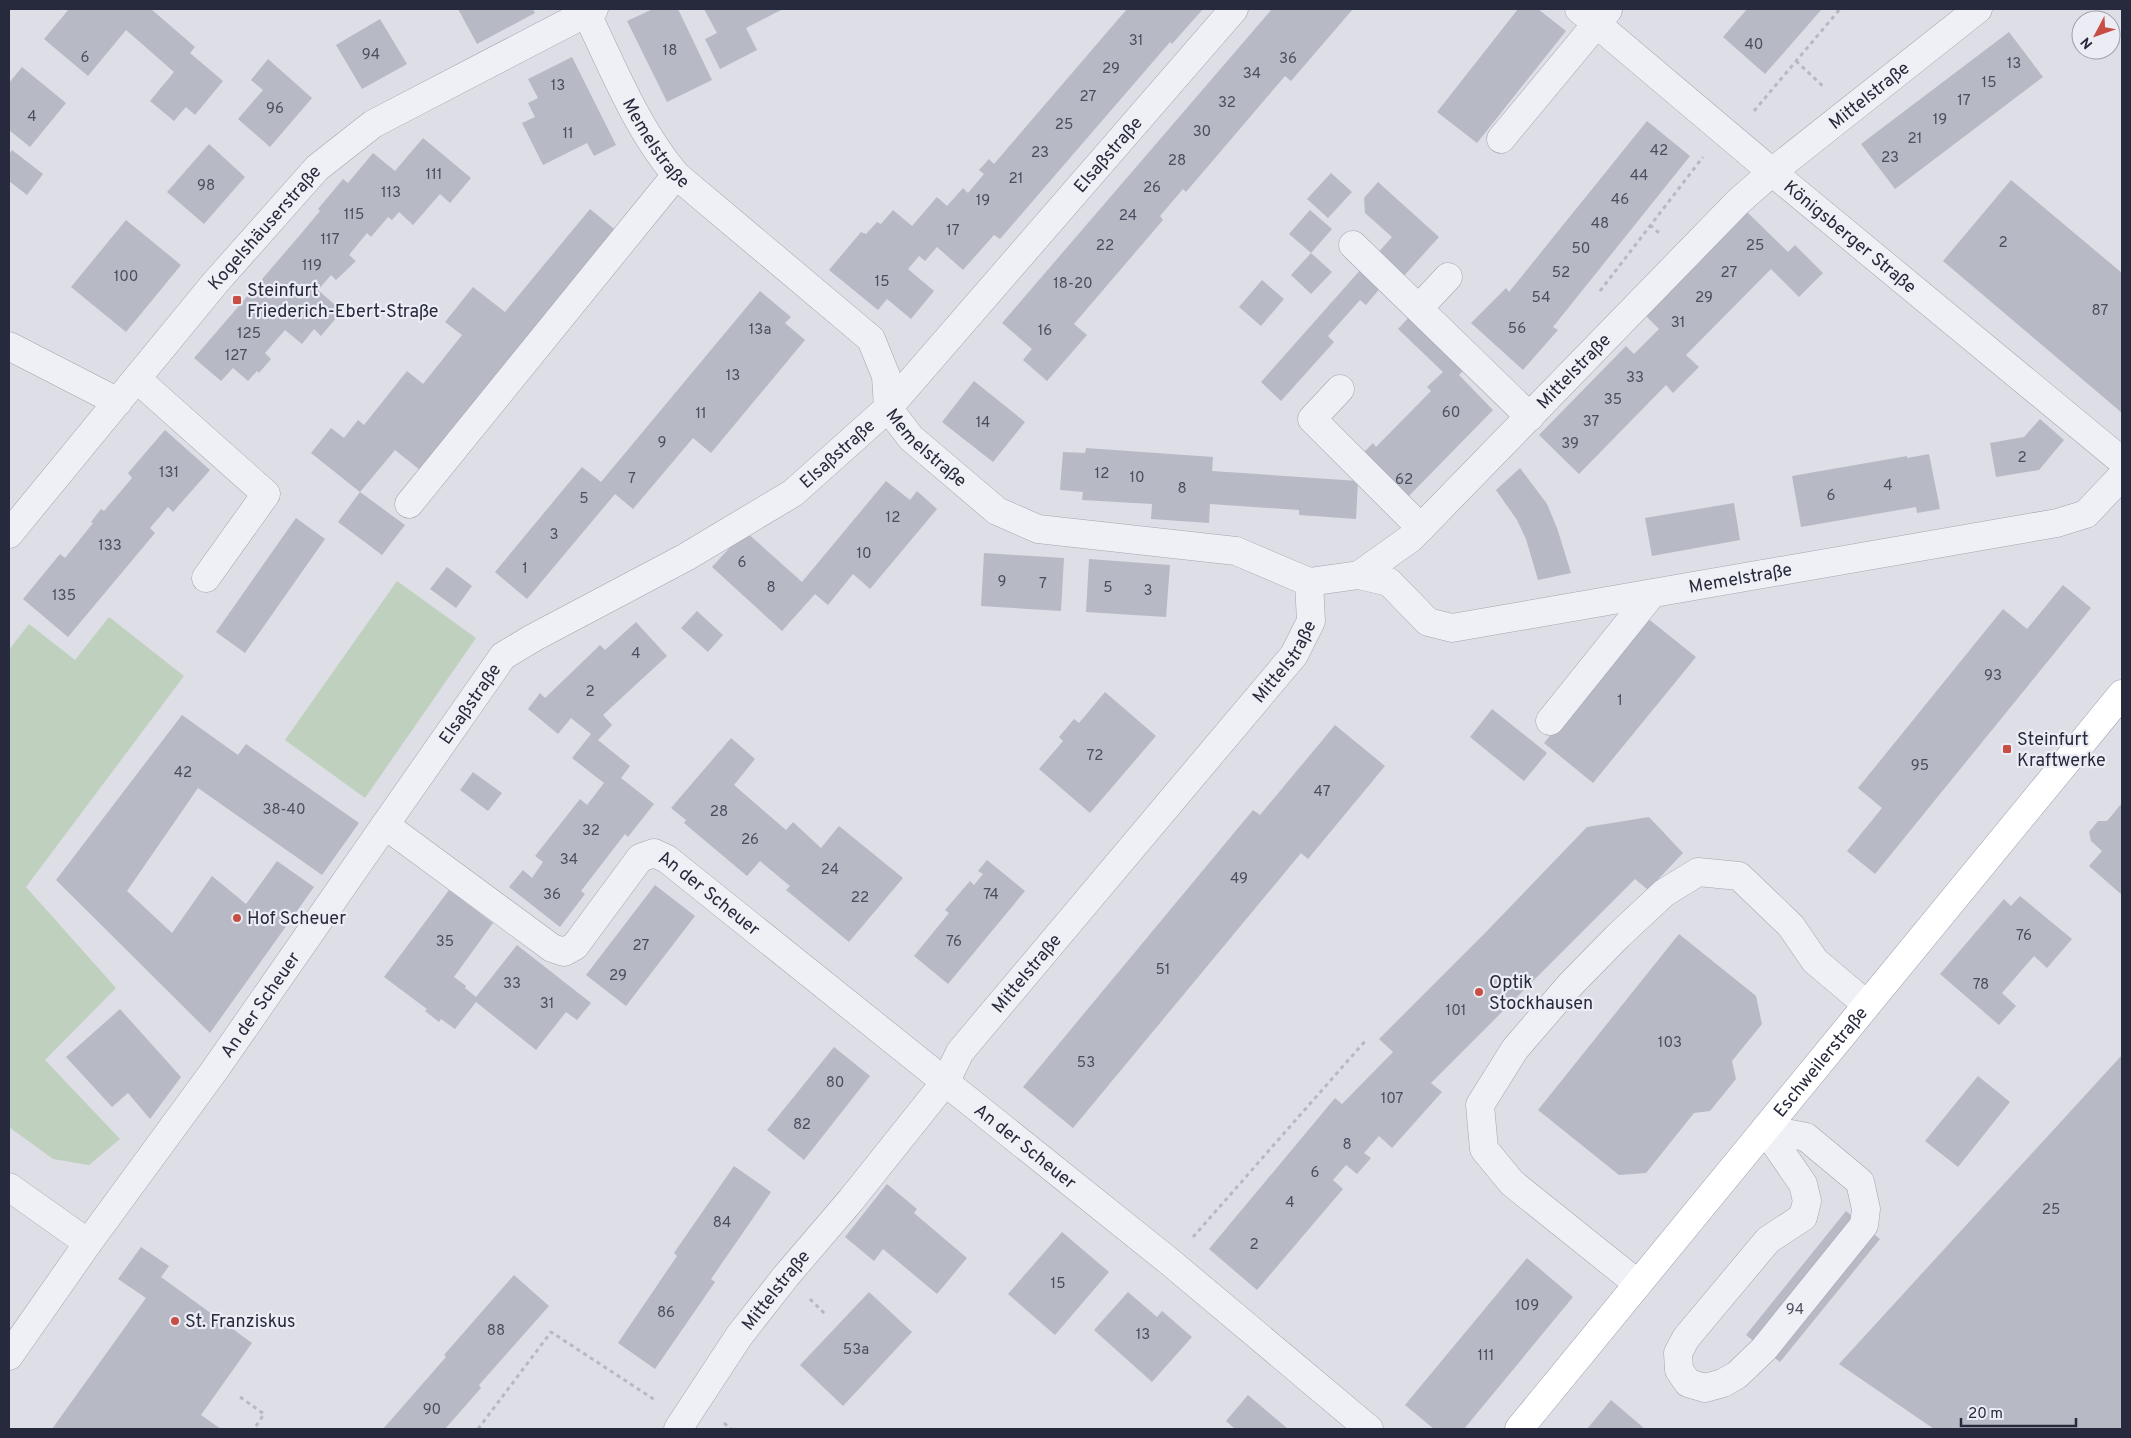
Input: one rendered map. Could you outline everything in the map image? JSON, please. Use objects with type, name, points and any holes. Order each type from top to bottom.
[{"type":"main road","name":"Eschweilerstraße","points":[[1518,1429],[2122,694]]},
{"type":"street","name":"Elsaßstraße","points":[[385,825],[503,656],[533,638],[686,558],[793,493],[888,408],[1234,9]]},
{"type":"street","name":"Mittelstraße","points":[[681,1424],[739,1336],[756,1314],[946,1082],[960,1052],[1294,655],[1311,620],[1309,582],[1359,575],[1411,538],[1738,202],[1772,172],[1978,9]]},
{"type":"street","name":"Memelstraße","points":[[590,10],[636,116],[658,153],[676,175],[872,339],[886,376],[888,408],[912,438],[997,510],[1038,529],[1236,551],[1309,582]]},
{"type":"street","name":"Kogelshäuserstraße","points":[[9,534],[216,283],[317,168],[373,124],[590,10]]},
{"type":"street","name":"Königsberger Straße","points":[[1595,14],[1772,172],[2122,461]]},
{"type":"street","points":[[1501,139],[1595,14]]},
{"type":"street","points":[[409,504],[676,175]]},
{"type":"street","points":[[1353,245],[1530,417]]},
{"type":"street","points":[[1419,308],[1448,277]]},
{"type":"street","points":[[9,346],[118,402]]},
{"type":"street","points":[[137,379],[266,494],[206,578]]},
{"type":"street","points":[[1340,389],[1312,419],[1421,528]]},
{"type":"street","name":"Memelstraße","points":[[1359,575],[1389,582],[1428,622],[1452,628],[1651,595],[2057,523],[2086,514],[2122,476]]},
{"type":"street","points":[[1550,721],[1651,595]]},
{"type":"street","name":"An der Scheuer","points":[[9,1356],[88,1243],[214,1071],[385,825],[552,948],[564,952],[575,946],[640,858],[654,853],[667,858],[1170,1262],[1369,1429]]},
{"type":"street","points":[[1638,1284],[1512,1183],[1484,1150],[1480,1105],[1515,1049],[1570,985],[1618,936],[1664,893],[1698,872],[1739,876],[1791,926],[1815,961],[1866,1004]]},
{"type":"street","points":[[1765,1129],[1806,1137],[1860,1182],[1866,1209],[1864,1225],[1764,1349],[1737,1375],[1723,1383],[1705,1388],[1688,1383],[1679,1370],[1678,1353],[1686,1338],[1768,1240],[1803,1217],[1807,1201],[1803,1184],[1765,1129]]},
{"type":"street","points":[[9,1187],[88,1243]]},
{"type":"path","points":[[1598,295],[1728,134],[1840,9]]},
{"type":"path","points":[[1170,1262],[1366,1040]]},
{"type":"path","points":[[478,1429],[551,1332],[681,1424]]},
{"type":"path","points":[[240,1397],[264,1414],[254,1429]]},
{"type":"green space","points":[[397,581],[476,638],[365,798],[285,740]]},
{"type":"green space","points":[[109,617],[184,676],[26,887],[116,988],[45,1060],[120,1139],[89,1165],[53,1159],[9,1127],[9,650],[29,624],[75,660]]},
{"type":"building","points":[[69,9],[151,9],[195,47],[190,53],[223,81],[195,115],[186,107],[174,121],[150,101],[174,72],[126,30],[88,76],[44,39]]},
{"type":"building","points":[[458,9],[533,9],[535,13],[477,44]]},
{"type":"building","points":[[653,9],[678,9],[712,80],[667,102],[627,21]]},
{"type":"building","points":[[704,9],[783,9],[746,28],[757,50],[720,69],[705,39],[717,33]]},
{"type":"building","points":[[1127,9],[1203,9],[1172,44],[1170,42],[1000,239],[994,235],[963,270],[937,247],[925,261],[919,256],[908,269],[934,291],[911,319],[887,299],[878,310],[829,270],[861,232],[866,234],[877,222],[881,224],[893,210],[912,226],[937,197],[947,206],[963,188],[968,193],[984,174],[979,170],[989,159],[994,164]]},
{"type":"building","points":[[1272,9],[1353,9],[1291,81],[1285,76],[1186,192],[1183,189],[1160,216],[1163,220],[1074,324],[1087,335],[1047,381],[1023,360],[1032,349],[1002,323]]},
{"type":"building","points":[[1518,9],[1538,9],[1566,31],[1477,143],[1437,112]]},
{"type":"building","points":[[1747,9],[1822,9],[1765,74],[1723,37]]},
{"type":"building","points":[[380,19],[407,64],[362,89],[336,45]]},
{"type":"building","points":[[2009,32],[2043,77],[1895,189],[1861,144]]},
{"type":"building","points":[[572,57],[616,145],[594,156],[587,143],[543,165],[522,123],[535,117],[528,103],[538,98],[528,79]]},
{"type":"building","points":[[268,59],[312,98],[270,147],[238,119],[263,90],[251,80]]},
{"type":"building","points":[[22,67],[66,103],[30,147],[9,130],[9,83]]},
{"type":"building","points":[[1647,121],[1690,156],[1553,327],[1558,330],[1523,370],[1471,323],[1506,288],[1509,292]]},
{"type":"building","points":[[423,138],[471,178],[450,203],[440,194],[413,225],[399,212],[392,220],[388,217],[371,237],[367,233],[349,255],[356,261],[336,280],[331,275],[318,290],[342,311],[321,336],[314,329],[302,344],[285,330],[265,353],[271,359],[259,373],[257,371],[248,381],[233,368],[221,381],[194,358],[320,211],[318,209],[343,179],[348,183],[373,153],[395,171]]},
{"type":"building","points":[[209,144],[245,177],[204,224],[167,192]]},
{"type":"building","points":[[12,150],[43,174],[27,195],[9,181],[9,154]]},
{"type":"building","points":[[1331,173],[1352,192],[1328,218],[1307,199]]},
{"type":"building","points":[[2011,180],[2122,273],[2122,413],[1943,261]]},
{"type":"building","points":[[1378,182],[1439,237],[1402,278],[1376,255],[1392,237],[1365,213],[1364,198]]},
{"type":"building","points":[[590,209],[619,233],[425,474],[395,450],[360,492],[311,453],[331,428],[344,438],[358,420],[364,425],[407,371],[423,384],[462,335],[445,322],[473,287],[505,312]]},
{"type":"building","points":[[1310,210],[1332,229],[1311,253],[1289,234]]},
{"type":"building","points":[[1747,212],[1788,252],[1795,245],[1823,273],[1799,297],[1771,269],[1686,355],[1699,367],[1673,393],[1666,385],[1579,474],[1539,435],[1626,346],[1634,354],[1659,329],[1646,316]]},
{"type":"building","points":[[126,220],[181,265],[126,332],[71,287]]},
{"type":"building","points":[[1311,253],[1332,272],[1311,294],[1291,275]]},
{"type":"building","points":[[1362,268],[1382,286],[1366,305],[1360,300],[1328,336],[1334,342],[1281,401],[1261,382]]},
{"type":"building","points":[[1262,280],[1284,299],[1261,326],[1239,307]]},
{"type":"building","points":[[760,291],[791,317],[785,323],[805,340],[711,453],[693,438],[633,509],[615,494],[527,599],[495,572],[582,467],[601,482]]},
{"type":"building","points":[[1411,315],[1466,367],[1459,375],[1493,410],[1404,501],[1359,457],[1373,443],[1376,447],[1431,391],[1427,387],[1443,372],[1398,329]]},
{"type":"building","points":[[974,381],[1025,422],[993,462],[942,422]]},
{"type":"building","points":[[2040,419],[2064,440],[2039,470],[1996,477],[1990,443],[2024,437]]},
{"type":"building","points":[[165,430],[210,470],[173,512],[168,507],[150,528],[155,533],[68,637],[23,599],[60,554],[65,558],[93,523],[91,522],[101,509],[104,511],[132,478],[128,473]]},
{"type":"building","points":[[1086,448],[1213,457],[1212,471],[1358,481],[1356,519],[1299,515],[1299,510],[1210,504],[1209,523],[1151,519],[1152,504],[1082,500],[1083,492],[1060,490],[1063,452],[1085,453]]},
{"type":"building","points":[[1929,454],[1940,509],[1917,513],[1916,507],[1801,527],[1792,476],[1907,456],[1907,458]]},
{"type":"building","points":[[1520,468],[1547,504],[1557,528],[1571,573],[1538,580],[1526,539],[1517,520],[1496,490]]},
{"type":"building","points":[[886,481],[910,500],[917,491],[937,509],[870,589],[853,574],[828,605],[815,594],[782,631],[712,567],[745,531],[802,582]]},
{"type":"building","points":[[360,492],[405,525],[382,555],[338,522]]},
{"type":"building","points":[[1734,503],[1740,540],[1652,556],[1645,518]]},
{"type":"building","points":[[296,518],[325,539],[245,653],[216,632]]},
{"type":"building","points":[[984,553],[1064,558],[1061,611],[981,606]]},
{"type":"building","points":[[1089,559],[1170,565],[1166,617],[1086,612]]},
{"type":"building","points":[[447,567],[472,586],[456,608],[430,589]]},
{"type":"building","points":[[2063,585],[2091,608],[1875,874],[1847,851],[1882,808],[1858,788],[2003,609],[2027,629]]},
{"type":"building","points":[[697,611],[723,635],[708,652],[681,628]]},
{"type":"building","points":[[1646,617],[1696,657],[1593,783],[1544,743]]},
{"type":"building","points":[[636,622],[667,656],[603,715],[612,725],[598,740],[630,766],[621,778],[654,804],[628,837],[625,834],[581,891],[585,894],[560,927],[509,887],[523,870],[532,878],[543,862],[535,856],[580,799],[587,805],[604,783],[572,758],[591,734],[571,718],[558,734],[528,709],[540,693],[545,698],[600,645],[605,650]]},
{"type":"building","points":[[1105,692],[1156,736],[1090,813],[1039,769],[1063,741],[1059,737],[1074,719],[1079,723]]},
{"type":"building","points":[[1492,709],[1547,753],[1524,781],[1470,737]]},
{"type":"building","points":[[182,715],[238,755],[246,744],[359,823],[322,875],[198,788],[127,891],[172,933],[212,876],[246,904],[277,861],[314,887],[210,1033],[56,880]]},
{"type":"building","points":[[1335,725],[1385,766],[1308,859],[1301,853],[1073,1128],[1023,1087],[1253,810],[1260,815]]},
{"type":"building","points":[[731,738],[755,759],[734,785],[786,830],[793,822],[821,848],[839,826],[903,878],[849,942],[786,890],[790,886],[760,861],[747,876],[684,823],[686,820],[671,808]]},
{"type":"building","points":[[473,772],[502,793],[488,811],[460,790]]},
{"type":"building","points":[[2122,803],[2122,895],[2089,866],[2102,851],[2091,841],[2089,832],[2098,821],[2107,821]]},
{"type":"building","points":[[1649,817],[1683,853],[1648,890],[1635,879],[1431,1083],[1442,1092],[1392,1148],[1379,1136],[1364,1153],[1371,1158],[1357,1174],[1346,1165],[1333,1180],[1343,1189],[1257,1290],[1209,1249],[1335,1098],[1342,1104],[1393,1052],[1379,1039],[1587,827]]},
{"type":"building","points":[[987,860],[1025,891],[948,984],[914,956],[949,913],[945,910],[970,881],[974,885],[983,874],[978,871]]},
{"type":"building","points":[[655,885],[695,916],[626,1006],[586,975]]},
{"type":"building","points":[[449,890],[493,923],[454,977],[476,997],[517,945],[591,1003],[577,1020],[566,1012],[536,1050],[476,1002],[455,1029],[441,1019],[439,1022],[425,1011],[427,1009],[384,977]]},
{"type":"building","points":[[2020,896],[2072,939],[2047,968],[2034,956],[2002,993],[2016,1006],[1999,1025],[1940,974],[2004,899],[2011,906]]},
{"type":"building","points":[[1679,934],[1756,996],[1762,1024],[1732,1061],[1736,1079],[1710,1111],[1694,1113],[1646,1173],[1619,1175],[1538,1110]]},
{"type":"building","points":[[120,1009],[181,1077],[150,1119],[128,1093],[112,1107],[66,1057]]},
{"type":"building","points":[[834,1047],[870,1076],[804,1160],[767,1130]]},
{"type":"building","points":[[2122,1055],[2122,1429],[1934,1429],[1839,1364]]},
{"type":"building","points":[[1978,1076],[2010,1102],[1958,1167],[1925,1141]]},
{"type":"building","points":[[734,1166],[771,1192],[711,1279],[715,1282],[655,1369],[618,1343],[677,1256],[674,1253]]},
{"type":"building","points":[[887,1184],[917,1209],[914,1213],[967,1258],[937,1294],[883,1249],[874,1261],[845,1237]]},
{"type":"building","points":[[1846,1211],[1880,1239],[1780,1362],[1746,1335]]},
{"type":"building","points":[[1062,1232],[1109,1272],[1055,1335],[1008,1294]]},
{"type":"building","name":"St. Franziskus","points":[[141,1247],[169,1266],[161,1277],[252,1343],[201,1415],[221,1429],[52,1429],[146,1298],[118,1279]]},
{"type":"building","points":[[1527,1258],[1573,1297],[1464,1429],[1434,1429],[1405,1405]]},
{"type":"building","points":[[514,1275],[549,1306],[479,1385],[481,1388],[445,1429],[383,1429],[446,1357],[444,1355]]},
{"type":"building","points":[[869,1292],[912,1332],[843,1406],[800,1365]]},
{"type":"building","points":[[1128,1292],[1157,1317],[1162,1311],[1192,1337],[1152,1382],[1094,1330]]},
{"type":"building","points":[[1248,1395],[1288,1429],[1235,1429],[1226,1421]]},
{"type":"building","points":[[1611,1400],[1645,1429],[1587,1429]]},
{"type":"place","name":"Steinfurt Friederich-Ebert-Straße","points":[[237,300]]},
{"type":"place","name":"Steinfurt Kraftwerke","points":[[2007,749]]},
{"type":"place","name":"Hof Scheuer","points":[[237,918]]},
{"type":"place","name":"Optik Stockhausen","points":[[1479,992]]},
{"type":"place","name":"St. Franziskus","points":[[175,1321]]}]
